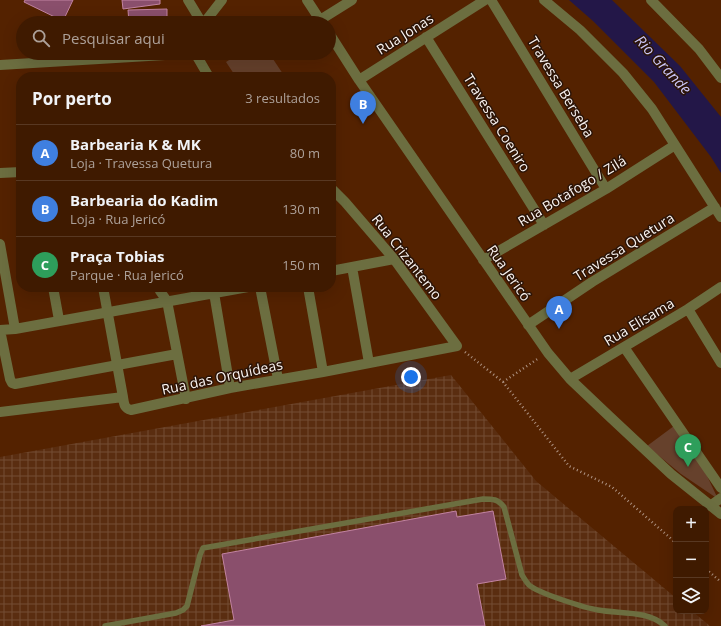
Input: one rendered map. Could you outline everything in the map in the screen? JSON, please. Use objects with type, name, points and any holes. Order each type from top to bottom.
[{"type":"street","points":[[188,0],[198,16]]},
{"type":"street","points":[[209,16],[222,0]]},
{"type":"street","points":[[307,0],[318,16]]},
{"type":"street","points":[[328,16],[352,0]]},
{"type":"street","name":"Rua Jonas","points":[[359,80],[485,0]]},
{"type":"street","name":"Travessa Berseba","points":[[491,0],[606,189]]},
{"type":"street","points":[[544,0],[580,30],[623,73],[652,109],[721,217]]},
{"type":"street","points":[[651,0],[699,49],[721,78]]},
{"type":"street","name":"Travessa Coeniro","points":[[426,37],[544,225]]},
{"type":"street","name":"Rua Jericó","points":[[336,44],[359,80],[548,353],[570,379],[671,474],[721,514]]},
{"type":"street","points":[[0,65],[82,60]]},
{"type":"street","points":[[199,60],[206,72]]},
{"type":"street","name":"Rua Botafogo / Zilá","points":[[483,260],[606,189],[675,145]]},
{"type":"street","points":[[0,173],[16,172]]},
{"type":"street","name":"Rua Crizantemo","points":[[336,193],[346,202],[394,259],[457,346]]},
{"type":"street","name":"Travessa Quetura","points":[[528,325],[592,282],[715,207]]},
{"type":"street","points":[[0,244],[15,329]]},
{"type":"street","points":[[336,270],[394,259]]},
{"type":"street","points":[[352,267],[369,363]]},
{"type":"street","name":"Rua Elisama","points":[[570,379],[688,309],[721,287]]},
{"type":"street","points":[[54,292],[59,320]]},
{"type":"street","points":[[0,412],[122,397],[104,292]]},
{"type":"street","points":[[161,292],[167,301],[186,399]]},
{"type":"street","points":[[177,354],[20,384],[12,383],[0,330],[15,329],[108,312],[205,292]]},
{"type":"street","points":[[214,292],[230,388]]},
{"type":"street","points":[[261,292],[278,378]]},
{"type":"street","points":[[309,292],[323,372]]},
{"type":"street","points":[[688,309],[721,363]]},
{"type":"street","name":"Rua das Orquídeas","points":[[122,397],[126,409],[131,410],[278,378],[323,372],[457,346]]},
{"type":"street","points":[[624,347],[721,488]]},
{"type":"street","points":[[710,506],[721,498]]},
{"type":"lane","points":[[105,626],[176,613],[183,610],[187,606],[203,548],[491,499],[499,501],[504,507],[522,575],[528,584],[538,590],[587,607],[598,610],[644,615],[659,620],[666,626]]},
{"type":"path","points":[[457,346],[503,382],[569,466],[612,487],[675,542]]},
{"type":"path","points":[[503,382],[548,353]]},
{"type":"path","points":[[709,572],[721,582]]},
{"type":"shaded area","points":[[229,60],[274,60],[282,72],[233,72],[226,62]]},
{"type":"shaded area","points":[[451,375],[536,481],[673,595],[673,614],[696,614],[710,626],[0,626],[0,457]]},
{"type":"shaded area","points":[[678,423],[700,461],[718,499],[681,474],[647,446]]},
{"type":"water","name":"Rio Grande","points":[[569,0],[612,0],[680,66],[721,117],[721,173],[711,157],[654,82],[593,21]]},
{"type":"building","points":[[25,0],[73,0],[65,16],[53,16],[24,2]]},
{"type":"building","points":[[122,0],[160,0],[160,4],[123,9]]},
{"type":"building","points":[[167,9],[167,16],[128,16],[128,10]]},
{"type":"building","points":[[456,511],[457,517],[493,511],[506,579],[477,584],[485,626],[201,626],[234,620],[222,554]]},
{"type":"place","name":"Barbearia do Kadim","points":[[363,124]]},
{"type":"place","name":"Barbearia K & MK","points":[[559,329]]},
{"type":"place","name":"Praça Tobias","points":[[688,467]]}]
